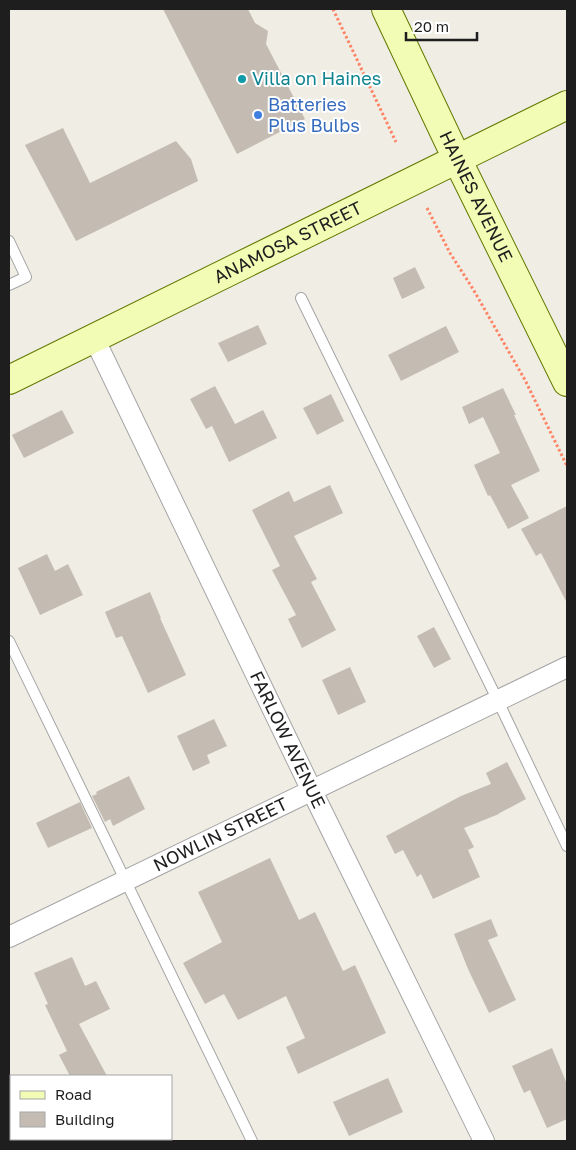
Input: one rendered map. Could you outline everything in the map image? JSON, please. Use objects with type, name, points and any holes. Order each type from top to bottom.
[{"type":"main road","name":"HAINES AVENUE","points":[[386,9],[457,159],[567,382]]},
{"type":"main road","name":"ANAMOSA STREET","points":[[9,380],[567,105]]},
{"type":"street","name":"FARLOW AVENUE","points":[[94,338],[312,791],[484,1141]]},
{"type":"street","name":"NOWLIN STREET","points":[[9,938],[567,667]]},
{"type":"lane","points":[[9,241],[26,277],[9,285]]},
{"type":"lane","points":[[301,298],[567,846]]},
{"type":"lane","points":[[9,641],[252,1141]]},
{"type":"path","points":[[333,9],[396,142]]},
{"type":"path","points":[[427,208],[450,252],[525,380],[567,466]]},
{"type":"building","name":"Villa on Haines","points":[[163,9],[248,9],[255,23],[268,31],[266,44],[305,119],[237,154]]},
{"type":"building","points":[[63,128],[90,183],[176,141],[191,159],[198,181],[76,241],[25,145]]},
{"type":"building","points":[[415,267],[425,288],[402,299],[393,278]]},
{"type":"building","points":[[258,325],[267,344],[228,362],[218,343]]},
{"type":"building","points":[[446,326],[459,352],[401,381],[388,355]]},
{"type":"building","points":[[215,386],[235,424],[263,410],[277,438],[229,462],[212,426],[206,429],[190,399]]},
{"type":"building","points":[[503,388],[540,471],[511,485],[529,518],[508,529],[490,495],[488,496],[474,465],[500,453],[483,417],[469,424],[462,407]]},
{"type":"building","points":[[331,394],[344,421],[317,435],[303,408]]},
{"type":"building","points":[[62,410],[74,433],[24,458],[12,435]]},
{"type":"building","points":[[330,485],[343,513],[294,536],[317,579],[311,582],[336,630],[302,648],[288,619],[296,615],[272,570],[280,566],[252,510],[289,491],[294,502]]},
{"type":"building","points":[[567,506],[567,603],[541,553],[536,556],[521,529]]},
{"type":"building","points":[[47,554],[55,571],[68,564],[83,595],[40,615],[18,568]]},
{"type":"building","points":[[150,592],[186,675],[148,693],[122,636],[116,638],[105,612]]},
{"type":"building","points":[[434,627],[451,659],[434,668],[417,636]]},
{"type":"building","points":[[350,667],[366,702],[338,715],[322,680]]},
{"type":"building","points":[[214,719],[227,746],[207,755],[210,763],[193,771],[177,736]]},
{"type":"building","points":[[507,762],[526,799],[499,814],[464,828],[474,847],[468,850],[480,877],[433,899],[421,874],[417,877],[403,850],[395,854],[386,836],[461,796],[491,784],[486,773]]},
{"type":"building","points":[[129,776],[145,809],[113,826],[110,819],[105,822],[92,796],[97,794],[96,792]]},
{"type":"building","points":[[80,802],[92,828],[48,848],[36,823]]},
{"type":"building","points":[[270,858],[299,920],[315,912],[343,971],[355,965],[386,1033],[298,1074],[286,1047],[305,1038],[286,996],[238,1020],[224,994],[205,1004],[183,963],[222,942],[198,892]]},
{"type":"building","points":[[491,919],[498,936],[488,940],[516,1000],[489,1013],[454,934]]},
{"type":"building","points":[[72,957],[85,986],[96,981],[110,1009],[79,1024],[106,1075],[69,1075],[59,1055],[67,1051],[45,1005],[48,1004],[34,973]]},
{"type":"building","points":[[552,1048],[567,1084],[567,1119],[547,1128],[530,1090],[524,1093],[512,1066]]},
{"type":"building","points":[[388,1078],[403,1112],[349,1136],[333,1102]]},
{"type":"place","name":"Villa on Haines","points":[[242,79]]},
{"type":"place","name":"Batteries Plus Bulbs","points":[[258,115]]}]
